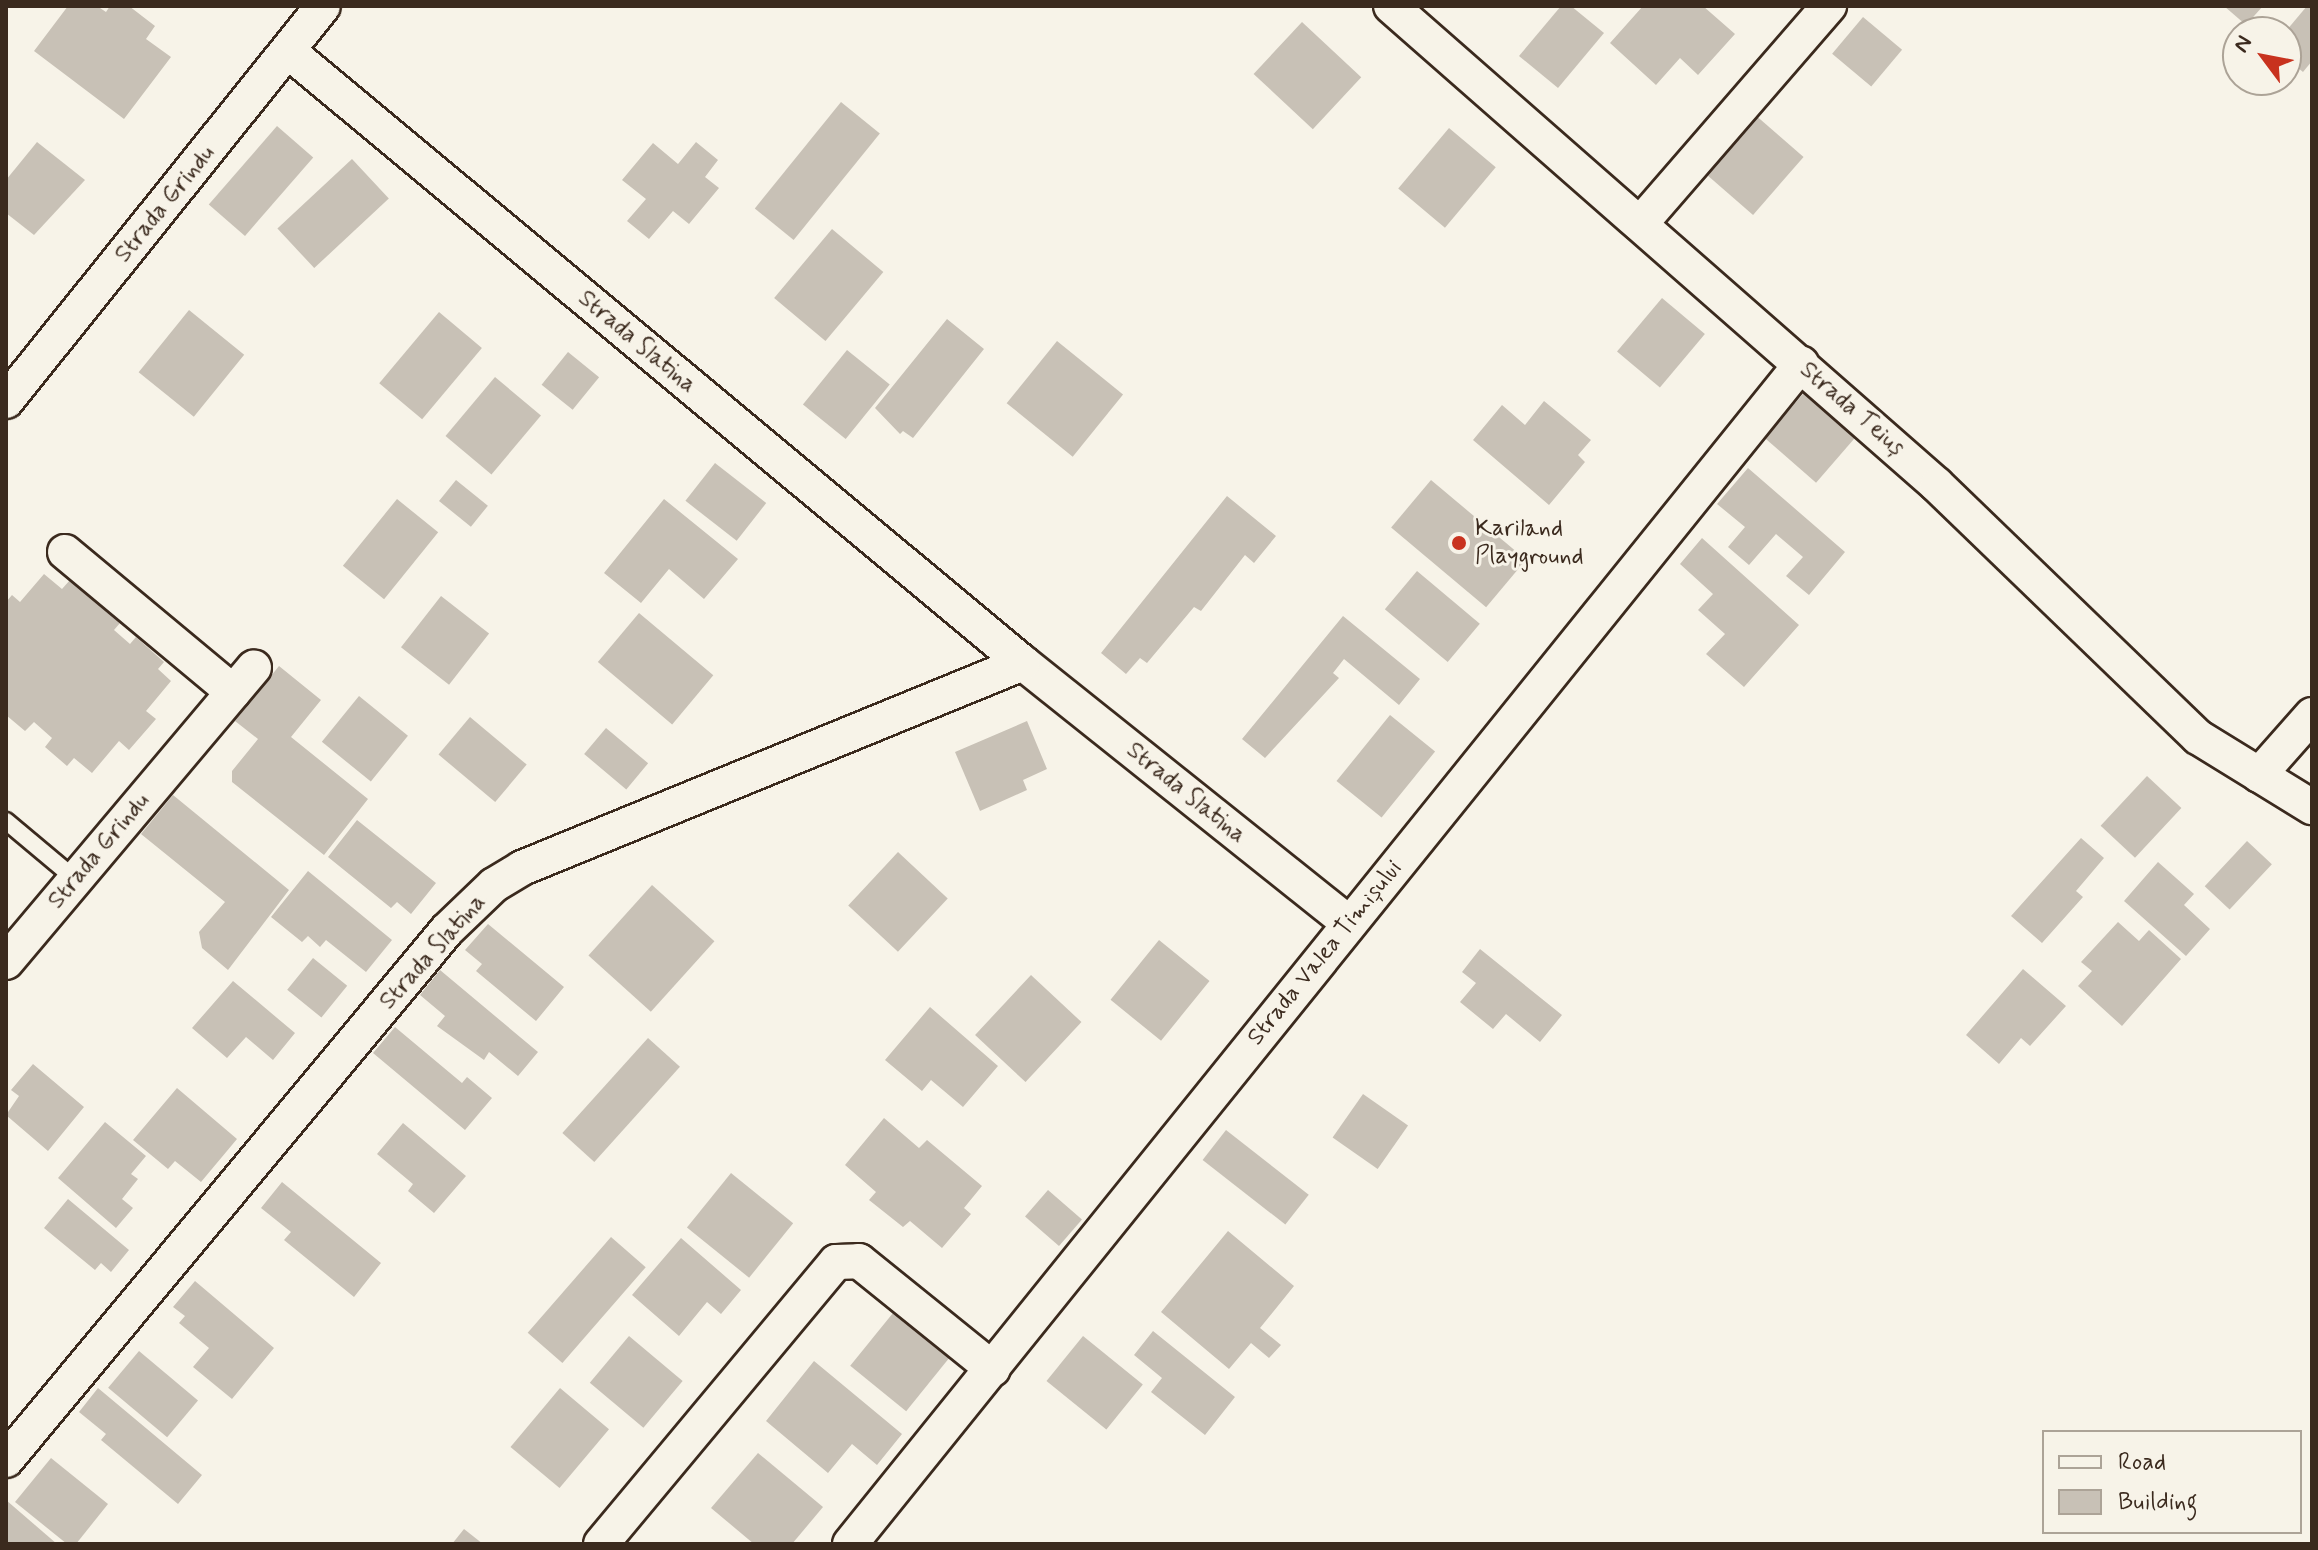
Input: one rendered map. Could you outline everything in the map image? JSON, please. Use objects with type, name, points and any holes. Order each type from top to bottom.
[{"type":"street","name":"Strada Grindu","points":[[6,401],[323,6]]},
{"type":"street","points":[[1640,224],[1829,6]]},
{"type":"street","name":"Strada Teiuș","points":[[1407,11],[1640,224],[1937,485],[2164,707],[2216,752],[2312,807]]},
{"type":"street","name":"Strada Slatina","points":[[288,51],[1023,663],[1349,923]]},
{"type":"street","name":"Strada Valea Timișului","points":[[850,1544],[1801,364]]},
{"type":"street","name":"Strada Grindu","points":[[6,962],[244,680],[65,552]]},
{"type":"street","name":"Strada Slatina","points":[[6,1460],[447,930],[494,885],[522,868],[1023,663]]},
{"type":"street","points":[[2259,775],[2312,715]]},
{"type":"street","points":[[601,1544],[836,1262],[859,1261],[993,1369]]},
{"type":"lane","points":[[6,821],[75,879]]},
{"type":"building","points":[[68,6],[97,6],[106,12],[110,6],[129,6],[155,26],[146,39],[171,57],[124,119],[34,51]]},
{"type":"building","points":[[1561,6],[1571,6],[1604,33],[1558,88],[1519,56]]},
{"type":"building","points":[[1643,6],[1703,6],[1735,34],[1698,75],[1680,58],[1656,85],[1610,43]]},
{"type":"building","points":[[2224,6],[2263,6],[2254,16],[2236,16]]},
{"type":"building","points":[[2307,6],[2312,6],[2312,61],[2303,72],[2302,16],[2299,16]]},
{"type":"building","points":[[1863,17],[1902,50],[1871,87],[1832,54]]},
{"type":"building","points":[[1302,22],[1361,77],[1313,129],[1254,74]]},
{"type":"building","points":[[841,102],[880,133],[794,240],[755,208]]},
{"type":"building","points":[[1753,113],[1804,157],[1753,215],[1702,171]]},
{"type":"building","points":[[277,126],[313,157],[245,236],[209,204]]},
{"type":"building","points":[[1449,128],[1496,167],[1445,228],[1398,189]]},
{"type":"building","points":[[37,142],[85,180],[34,235],[6,213],[6,180]]},
{"type":"building","points":[[696,142],[718,160],[705,177],[719,188],[689,224],[673,211],[649,239],[627,221],[646,199],[622,180],[653,143],[678,164]]},
{"type":"building","points":[[352,159],[389,198],[314,268],[277,229]]},
{"type":"building","points":[[832,229],[883,272],[825,341],[774,298]]},
{"type":"building","points":[[1662,298],[1705,334],[1660,388],[1617,352]]},
{"type":"building","points":[[189,310],[244,355],[194,417],[139,372]]},
{"type":"building","points":[[439,312],[482,348],[422,419],[379,383]]},
{"type":"building","points":[[947,319],[984,349],[913,438],[903,431],[900,434],[875,408]]},
{"type":"building","points":[[1057,341],[1123,394],[1073,457],[1007,403]]},
{"type":"building","points":[[847,350],[890,385],[846,439],[803,404]]},
{"type":"building","points":[[568,352],[599,377],[573,410],[542,385]]},
{"type":"building","points":[[495,377],[541,416],[491,475],[446,436]]},
{"type":"building","points":[[1810,386],[1861,431],[1816,483],[1765,438]]},
{"type":"building","points":[[1544,401],[1591,440],[1578,455],[1585,462],[1549,505],[1473,440],[1502,405],[1525,425]]},
{"type":"building","points":[[715,463],[766,503],[737,541],[685,501]]},
{"type":"building","points":[[1748,468],[1845,552],[1809,595],[1786,576],[1803,557],[1776,534],[1749,565],[1728,547],[1745,527],[1717,504]]},
{"type":"building","points":[[456,480],[488,506],[471,527],[439,501]]},
{"type":"building","name":"Kariland Playground","points":[[1431,480],[1526,560],[1486,607],[1391,527]]},
{"type":"building","points":[[1227,496],[1276,536],[1254,563],[1245,555],[1201,611],[1194,607],[1147,663],[1140,658],[1126,674],[1101,653]]},
{"type":"building","points":[[397,499],[438,532],[384,599],[343,566]]},
{"type":"building","points":[[664,499],[738,559],[704,599],[669,569],[641,603],[604,573]]},
{"type":"building","points":[[1702,538],[1799,625],[1744,687],[1706,654],[1725,634],[1698,610],[1713,594],[1680,564]]},
{"type":"building","points":[[1417,571],[1480,624],[1448,662],[1385,609]]},
{"type":"building","points":[[44,574],[62,589],[70,580],[120,623],[114,630],[130,644],[136,637],[164,662],[158,669],[171,681],[146,711],[156,719],[129,750],[119,741],[92,773],[74,758],[67,766],[45,747],[52,738],[34,722],[25,731],[6,715],[6,602],[12,595],[20,602]]},
{"type":"building","points":[[441,596],[489,634],[449,685],[401,647]]},
{"type":"building","points":[[639,613],[713,675],[672,724],[598,662]]},
{"type":"building","points":[[1343,616],[1420,679],[1399,705],[1344,659],[1333,673],[1339,678],[1265,758],[1242,739]]},
{"type":"building","points":[[279,666],[321,700],[291,737],[368,799],[324,855],[232,782],[232,771],[258,739],[235,721]]},
{"type":"building","points":[[359,696],[408,736],[371,781],[322,742]]},
{"type":"building","points":[[1390,715],[1435,752],[1382,818],[1337,781]]},
{"type":"building","points":[[470,717],[527,765],[495,802],[439,755]]},
{"type":"building","points":[[1027,721],[1047,769],[1023,780],[1027,790],[980,811],[955,752]]},
{"type":"building","points":[[606,728],[648,763],[626,789],[584,754]]},
{"type":"building","points":[[2147,776],[2181,808],[2135,858],[2101,826]]},
{"type":"building","points":[[173,795],[289,890],[228,970],[202,948],[199,932],[225,902],[141,834]]},
{"type":"building","points":[[357,820],[436,883],[411,914],[397,902],[391,908],[328,857]]},
{"type":"building","points":[[2081,838],[2104,858],[2076,891],[2083,897],[2042,943],[2011,916]]},
{"type":"building","points":[[2247,841],[2272,864],[2230,910],[2205,886]]},
{"type":"building","points":[[898,852],[948,898],[898,952],[848,905]]},
{"type":"building","points":[[2158,862],[2194,894],[2184,905],[2210,929],[2186,956],[2124,901]]},
{"type":"building","points":[[308,871],[392,940],[366,972],[326,940],[320,947],[308,936],[302,942],[271,917]]},
{"type":"building","points":[[652,885],[714,941],[651,1012],[588,956]]},
{"type":"building","points":[[2118,922],[2139,941],[2149,930],[2181,959],[2122,1026],[2078,986],[2092,971],[2081,962]]},
{"type":"building","points":[[488,924],[564,987],[536,1021],[476,971],[482,964],[465,950]]},
{"type":"building","points":[[1159,940],[1210,981],[1161,1041],[1111,1000]]},
{"type":"building","points":[[1480,949],[1562,1015],[1540,1042],[1506,1014],[1493,1029],[1460,1002],[1476,983],[1462,972]]},
{"type":"building","points":[[313,958],[347,986],[321,1018],[287,990]]},
{"type":"building","points":[[2023,969],[2066,1006],[2030,1046],[2021,1038],[1999,1064],[1966,1035]]},
{"type":"building","points":[[440,970],[538,1052],[518,1076],[489,1052],[484,1060],[437,1026],[445,1016],[420,995]]},
{"type":"building","points":[[1031,975],[1081,1022],[1026,1082],[975,1035]]},
{"type":"building","points":[[233,981],[295,1033],[273,1060],[246,1037],[227,1058],[192,1028]]},
{"type":"building","points":[[930,1007],[998,1066],[963,1107],[931,1080],[922,1091],[885,1060]]},
{"type":"building","points":[[395,1027],[462,1083],[467,1077],[492,1098],[465,1130],[373,1053]]},
{"type":"building","points":[[648,1038],[680,1067],[594,1162],[562,1133]]},
{"type":"building","points":[[33,1064],[84,1107],[48,1151],[6,1115],[19,1096],[11,1090]]},
{"type":"building","points":[[177,1088],[237,1139],[201,1182],[175,1161],[168,1169],[133,1140]]},
{"type":"building","points":[[1363,1094],[1408,1126],[1378,1169],[1333,1137]]},
{"type":"building","points":[[884,1118],[919,1148],[927,1140],[982,1186],[964,1208],[971,1214],[942,1248],[910,1221],[903,1227],[869,1200],[876,1192],[845,1165]]},
{"type":"building","points":[[105,1122],[146,1156],[131,1174],[138,1179],[122,1199],[133,1208],[116,1228],[58,1178]]},
{"type":"building","points":[[403,1123],[466,1176],[434,1213],[408,1191],[413,1184],[377,1154]]},
{"type":"building","points":[[1226,1130],[1309,1195],[1285,1225],[1203,1160]]},
{"type":"building","points":[[731,1173],[793,1223],[749,1278],[687,1227]]},
{"type":"building","points":[[282,1182],[381,1263],[354,1297],[284,1240],[291,1232],[261,1208]]},
{"type":"building","points":[[1048,1190],[1082,1220],[1059,1246],[1025,1216]]},
{"type":"building","points":[[68,1199],[129,1250],[111,1272],[101,1263],[95,1270],[44,1228]]},
{"type":"building","points":[[1228,1231],[1294,1286],[1260,1328],[1281,1345],[1269,1358],[1251,1343],[1229,1369],[1161,1312]]},
{"type":"building","points":[[611,1237],[646,1267],[562,1363],[528,1333]]},
{"type":"building","points":[[681,1238],[741,1290],[721,1314],[707,1302],[679,1336],[632,1295]]},
{"type":"building","points":[[195,1281],[274,1348],[232,1399],[193,1367],[209,1348],[179,1323],[185,1316],[173,1307]]},
{"type":"building","points":[[893,1313],[949,1358],[906,1411],[850,1366]]},
{"type":"building","points":[[1153,1331],[1235,1397],[1205,1435],[1151,1392],[1162,1378],[1134,1355]]},
{"type":"building","points":[[629,1336],[683,1381],[643,1428],[590,1383]]},
{"type":"building","points":[[1083,1336],[1143,1384],[1106,1430],[1046,1381]]},
{"type":"building","points":[[139,1351],[198,1400],[167,1437],[108,1388]]},
{"type":"building","points":[[814,1361],[902,1434],[877,1465],[852,1444],[828,1473],[766,1421]]},
{"type":"building","points":[[98,1388],[202,1475],[178,1504],[101,1440],[106,1434],[79,1412]]},
{"type":"building","points":[[560,1388],[609,1429],[560,1488],[511,1447]]},
{"type":"building","points":[[758,1453],[823,1507],[792,1544],[754,1544],[711,1508]]},
{"type":"building","points":[[51,1458],[108,1504],[76,1544],[67,1544],[15,1502]]},
{"type":"building","points":[[6,1500],[57,1544],[6,1544]]},
{"type":"building","points":[[464,1529],[483,1544],[452,1544]]},
{"type":"place","name":"Kariland Playground","points":[[1459,543]]}]
